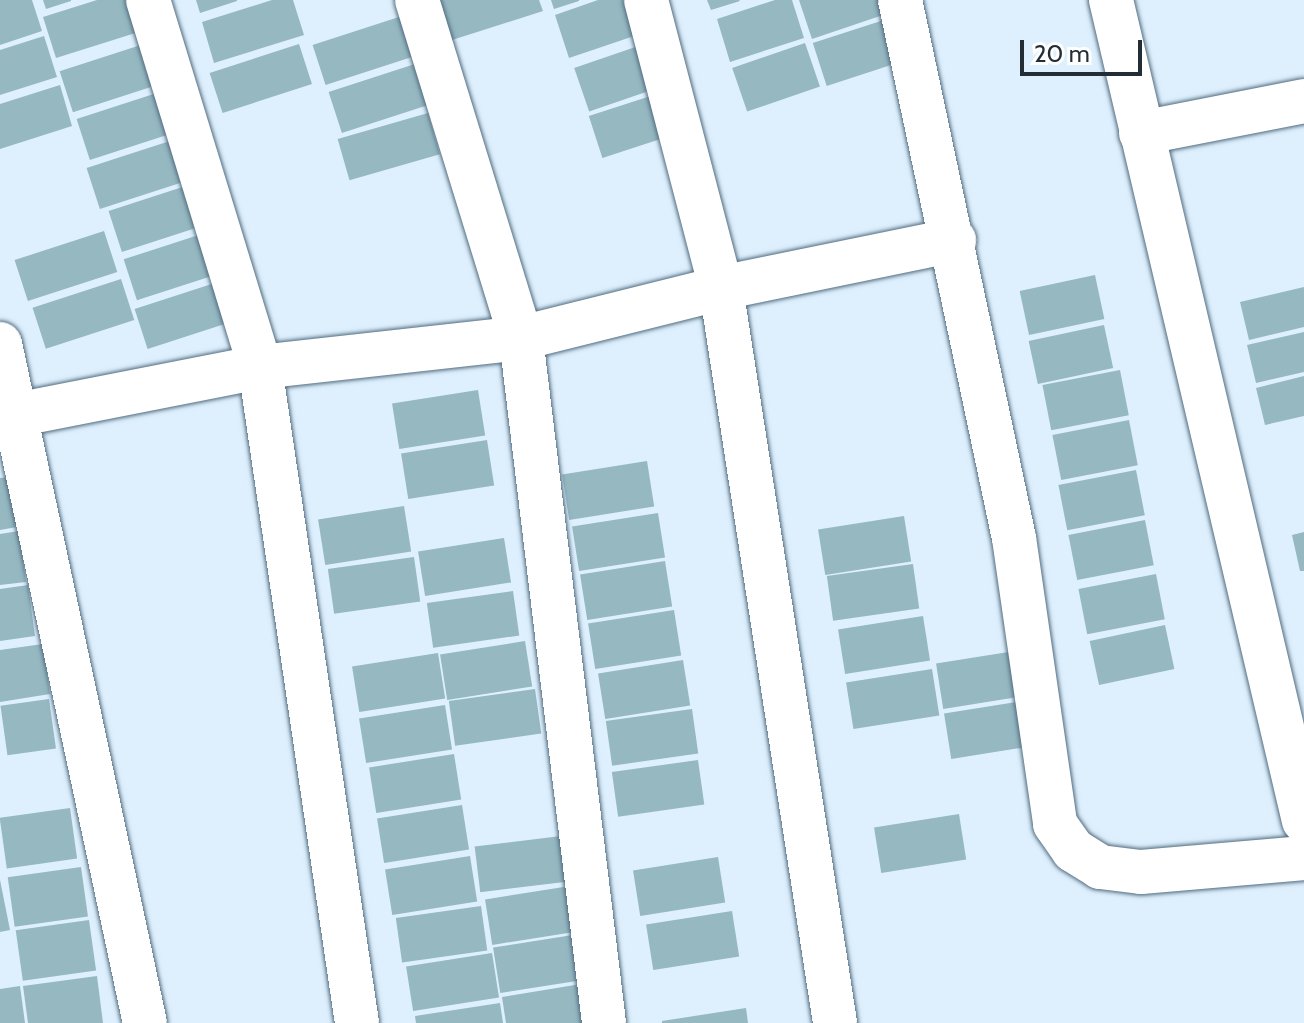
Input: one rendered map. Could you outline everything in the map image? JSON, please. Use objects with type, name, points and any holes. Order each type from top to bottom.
[{"type":"street","points":[[148,0],[260,367],[357,1023]]},
{"type":"street","points":[[417,0],[521,338],[604,1023]]},
{"type":"street","points":[[646,0],[721,288],[835,1023]]},
{"type":"street","points":[[900,0],[954,240],[1014,538],[1055,824],[1073,850],[1100,867],[1141,872],[1304,858]]},
{"type":"street","points":[[1111,0],[1304,821]]},
{"type":"street","points":[[1141,133],[1304,101]]},
{"type":"street","points":[[8,414],[260,367],[521,338],[721,288],[954,240]]},
{"type":"street","points":[[0,344],[8,414],[145,1023]]},
{"type":"building","points":[[0,0],[32,0],[42,31],[0,45]]},
{"type":"building","points":[[43,0],[71,0],[71,1],[46,9]]},
{"type":"building","points":[[97,0],[136,0],[145,30],[56,58],[43,17]]},
{"type":"building","points":[[196,0],[237,0],[237,1],[200,13]]},
{"type":"building","points":[[272,0],[293,0],[304,35],[214,63],[202,22]]},
{"type":"building","points":[[437,0],[539,0],[543,11],[449,41]]},
{"type":"building","points":[[551,0],[579,0],[579,1],[554,9]]},
{"type":"building","points":[[598,0],[632,0],[643,33],[569,58],[555,15]]},
{"type":"building","points":[[707,0],[739,0],[740,1],[711,10]]},
{"type":"building","points":[[775,0],[792,0],[804,38],[730,62],[717,19]]},
{"type":"building","points":[[799,0],[881,0],[886,14],[812,39]]},
{"type":"building","points":[[402,16],[415,56],[326,85],[313,45]]},
{"type":"building","points":[[887,19],[901,62],[827,86],[813,43]]},
{"type":"building","points":[[44,36],[57,77],[0,95],[0,50]]},
{"type":"building","points":[[150,42],[163,83],[73,112],[60,71]]},
{"type":"building","points":[[647,43],[662,86],[589,112],[574,68]]},
{"type":"building","points":[[805,43],[820,86],[747,112],[732,68]]},
{"type":"building","points":[[299,44],[312,84],[223,113],[210,73]]},
{"type":"building","points":[[418,63],[431,104],[342,133],[329,92]]},
{"type":"building","points":[[60,85],[72,126],[0,149],[0,104]]},
{"type":"building","points":[[166,90],[179,131],[90,160],[77,119]]},
{"type":"building","points":[[663,92],[677,134],[602,158],[589,116]]},
{"type":"building","points":[[428,113],[440,154],[349,180],[338,139]]},
{"type":"building","points":[[176,139],[189,180],[100,209],[87,168]]},
{"type":"building","points":[[198,182],[211,223],[122,252],[109,211]]},
{"type":"building","points":[[214,230],[227,271],[137,300],[124,259]]},
{"type":"building","points":[[104,231],[117,272],[28,301],[15,260]]},
{"type":"building","points":[[1095,275],[1104,319],[1029,335],[1020,291]]},
{"type":"building","points":[[121,279],[134,320],[46,349],[33,308]]},
{"type":"building","points":[[224,280],[237,320],[148,349],[135,309]]},
{"type":"building","points":[[1304,287],[1304,327],[1249,340],[1240,302]]},
{"type":"building","points":[[1104,325],[1113,368],[1038,384],[1029,341]]},
{"type":"building","points":[[1304,332],[1304,372],[1256,383],[1247,345]]},
{"type":"building","points":[[1120,370],[1129,415],[1051,430],[1042,385]]},
{"type":"building","points":[[1304,376],[1304,416],[1265,425],[1256,388]]},
{"type":"building","points":[[478,390],[485,435],[399,449],[392,404]]},
{"type":"building","points":[[1129,420],[1138,465],[1061,480],[1052,435]]},
{"type":"building","points":[[487,440],[494,485],[408,499],[401,454]]},
{"type":"building","points":[[647,461],[654,506],[569,520],[562,474]]},
{"type":"building","points":[[1136,470],[1145,515],[1067,530],[1058,485]]},
{"type":"building","points":[[10,477],[17,527],[0,530],[0,478]]},
{"type":"building","points":[[404,506],[411,551],[325,565],[318,520]]},
{"type":"building","points":[[658,513],[665,557],[579,571],[572,527]]},
{"type":"building","points":[[904,516],[911,561],[825,575],[818,530]]},
{"type":"building","points":[[1145,520],[1154,565],[1077,580],[1068,535]]},
{"type":"building","points":[[19,531],[26,582],[0,585],[0,534]]},
{"type":"building","points":[[1304,532],[1304,571],[1300,571],[1292,535]]},
{"type":"building","points":[[504,538],[511,582],[425,596],[418,552]]},
{"type":"building","points":[[414,557],[420,602],[334,614],[328,569]]},
{"type":"building","points":[[665,561],[672,606],[587,620],[580,574]]},
{"type":"building","points":[[913,564],[919,609],[833,621],[827,576]]},
{"type":"building","points":[[1156,574],[1165,619],[1087,634],[1078,589]]},
{"type":"building","points":[[28,585],[35,636],[0,641],[0,589]]},
{"type":"building","points":[[513,591],[519,636],[433,648],[427,603]]},
{"type":"building","points":[[674,610],[681,655],[595,669],[588,624]]},
{"type":"building","points":[[923,616],[930,660],[845,674],[838,629]]},
{"type":"building","points":[[1165,625],[1174,669],[1099,685],[1090,641]]},
{"type":"building","points":[[525,641],[532,686],[447,700],[440,654]]},
{"type":"building","points":[[43,644],[50,694],[0,702],[0,650]]},
{"type":"building","points":[[1021,650],[1028,695],[943,709],[936,663]]},
{"type":"building","points":[[438,653],[445,698],[359,712],[352,667]]},
{"type":"building","points":[[683,660],[690,705],[605,719],[598,673]]},
{"type":"building","points":[[932,669],[939,715],[853,729],[846,683]]},
{"type":"building","points":[[535,689],[541,734],[455,746],[449,701]]},
{"type":"building","points":[[49,699],[56,749],[7,755],[0,706]]},
{"type":"building","points":[[1029,700],[1036,745],[951,759],[944,713]]},
{"type":"building","points":[[445,705],[452,749],[366,763],[359,719]]},
{"type":"building","points":[[692,709],[698,754],[612,766],[606,721]]},
{"type":"building","points":[[454,754],[461,799],[376,813],[369,767]]},
{"type":"building","points":[[698,760],[704,805],[618,817],[612,772]]},
{"type":"building","points":[[462,805],[469,849],[384,863],[377,818]]},
{"type":"building","points":[[70,808],[77,859],[7,868],[0,818]]},
{"type":"building","points":[[959,814],[966,859],[881,873],[874,827]]},
{"type":"building","points":[[561,836],[567,882],[480,892],[475,847]]},
{"type":"building","points":[[470,856],[477,901],[392,915],[385,869]]},
{"type":"building","points":[[718,857],[725,902],[640,916],[633,870]]},
{"type":"building","points":[[81,867],[88,917],[15,927],[8,877]]},
{"type":"building","points":[[0,880],[10,930],[0,932]]},
{"type":"building","points":[[570,886],[577,931],[492,945],[485,899]]},
{"type":"building","points":[[481,906],[487,951],[402,963],[396,918]]},
{"type":"building","points":[[732,911],[739,956],[653,970],[646,925]]},
{"type":"building","points":[[89,920],[96,971],[23,981],[16,930]]},
{"type":"building","points":[[579,934],[586,979],[500,993],[493,948]]},
{"type":"building","points":[[492,953],[499,997],[413,1011],[406,967]]},
{"type":"building","points":[[97,976],[103,1023],[28,1023],[23,986]]},
{"type":"building","points":[[587,983],[593,1023],[506,1023],[502,997]]},
{"type":"building","points":[[20,986],[25,1023],[0,1023],[0,989]]},
{"type":"building","points":[[500,1003],[503,1023],[416,1023],[415,1016]]},
{"type":"building","points":[[746,1008],[748,1023],[662,1023],[662,1021]]}]
